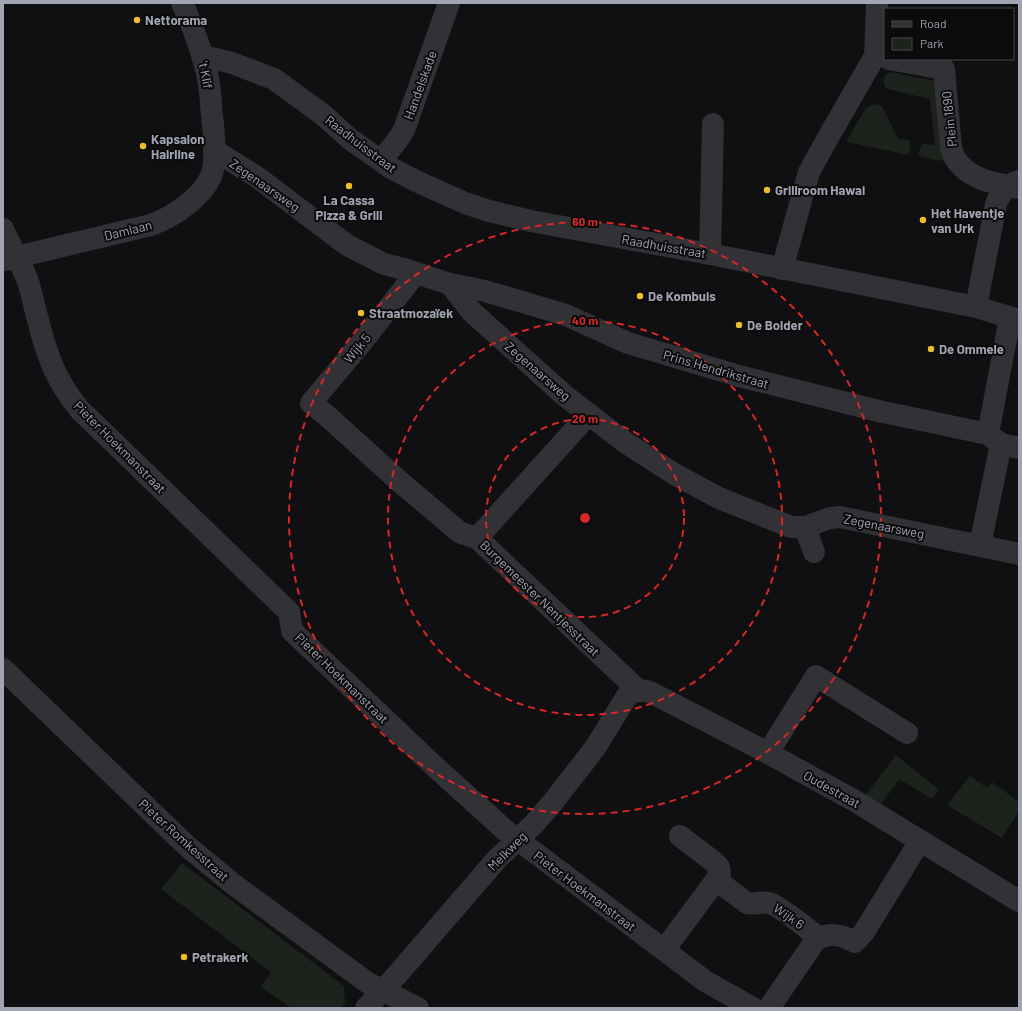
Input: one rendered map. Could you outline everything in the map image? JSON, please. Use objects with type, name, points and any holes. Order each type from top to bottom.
[{"type":"street","name":"'t Klif","points":[[182,3],[203,56],[209,84],[214,150]]},
{"type":"street","name":"Handelskade","points":[[381,161],[404,130],[449,3]]},
{"type":"street","points":[[782,269],[810,172],[830,134],[883,58],[877,3]]},
{"type":"street","name":"Raadhuisstraat","points":[[203,56],[232,63],[274,79],[322,114],[350,139],[391,168],[465,203],[489,211],[564,228],[710,254],[976,307],[1014,319]]},
{"type":"street","name":"Plein 1890","points":[[894,60],[944,69],[951,147],[955,158],[968,171],[978,178],[994,183],[1015,185]]},
{"type":"street","points":[[710,254],[713,124]]},
{"type":"street","name":"Damlaan","points":[[10,258],[133,230],[169,218],[187,204],[204,187],[213,170],[214,150]]},
{"type":"street","name":"Zegenaarsweg","points":[[214,150],[256,177],[347,245],[384,264],[450,284],[472,312],[564,395],[650,460],[702,489],[791,528],[805,527],[830,518],[840,517],[1019,554]]},
{"type":"street","name":"Plein 1890","points":[[976,307],[996,204],[1002,192],[1015,185]]},
{"type":"street","name":"Pieter Hoekmanstraat","points":[[3,229],[10,258],[27,279],[40,328],[54,370],[61,384],[80,410],[289,612],[292,631],[492,819],[705,981],[753,1008]]},
{"type":"street","name":"Wijk 5","points":[[311,403],[362,342],[416,273]]},
{"type":"street","name":"Prins Hendrikstraat","points":[[450,284],[485,291],[566,314],[628,343],[732,374],[829,400],[1003,442]]},
{"type":"street","points":[[980,545],[1003,442],[1014,319]]},
{"type":"street","name":"Burgemeester Nentjesstraat","points":[[311,403],[337,424],[387,471],[456,530],[477,538],[638,690]]},
{"type":"street","points":[[477,538],[589,414]]},
{"type":"street","points":[[805,527],[814,552]]},
{"type":"street","name":"Pieter Romkesstraat","points":[[3,669],[187,846],[233,884],[368,984],[418,1008]]},
{"type":"street","points":[[768,753],[816,676],[908,732]]},
{"type":"street","name":"Melkweg","points":[[366,1008],[497,859],[539,819],[588,757],[626,696],[631,692],[638,690]]},
{"type":"street","name":"Oudestraat","points":[[638,690],[654,694],[768,753],[855,801],[1019,901]]},
{"type":"street","points":[[664,950],[720,874],[719,867],[714,862],[680,836]]},
{"type":"street","points":[[769,1008],[810,947],[819,938],[840,935],[855,942],[864,932],[920,841]]},
{"type":"street","name":"Wijk 6","points":[[716,880],[747,902],[752,904],[762,902],[773,904],[819,938]]},
{"type":"green space","points":[[890,72],[935,81],[943,160],[941,161],[918,156],[922,143],[935,144],[930,99],[887,89],[884,84],[884,77]]},
{"type":"green space","points":[[874,104],[882,106],[898,139],[910,140],[909,146],[911,146],[908,155],[847,142],[866,108]]},
{"type":"green space","points":[[896,755],[939,790],[932,799],[899,779],[880,806],[865,796]]},
{"type":"green space","points":[[970,776],[987,788],[992,782],[1019,802],[1019,811],[1002,838],[947,805]]},
{"type":"green space","points":[[182,863],[344,986],[345,1004],[340,1008],[291,1008],[261,987],[271,972],[161,889]]},
{"type":"place","name":"Nettorama","points":[[137,20]]},
{"type":"place","name":"Kapsalon Hairline","points":[[143,146]]},
{"type":"place","name":"La Cassa Pizza & Grill","points":[[349,186]]},
{"type":"place","name":"Grillroom Hawai","points":[[767,190]]},
{"type":"place","name":"Het Haventje van Urk","points":[[923,220]]},
{"type":"place","name":"De Kombuis","points":[[640,296]]},
{"type":"place","name":"Straatmozaïek","points":[[361,313]]},
{"type":"place","name":"De Bolder","points":[[739,325]]},
{"type":"place","name":"De Ommele","points":[[931,349]]},
{"type":"place","name":"Petrakerk","points":[[184,957]]}]
